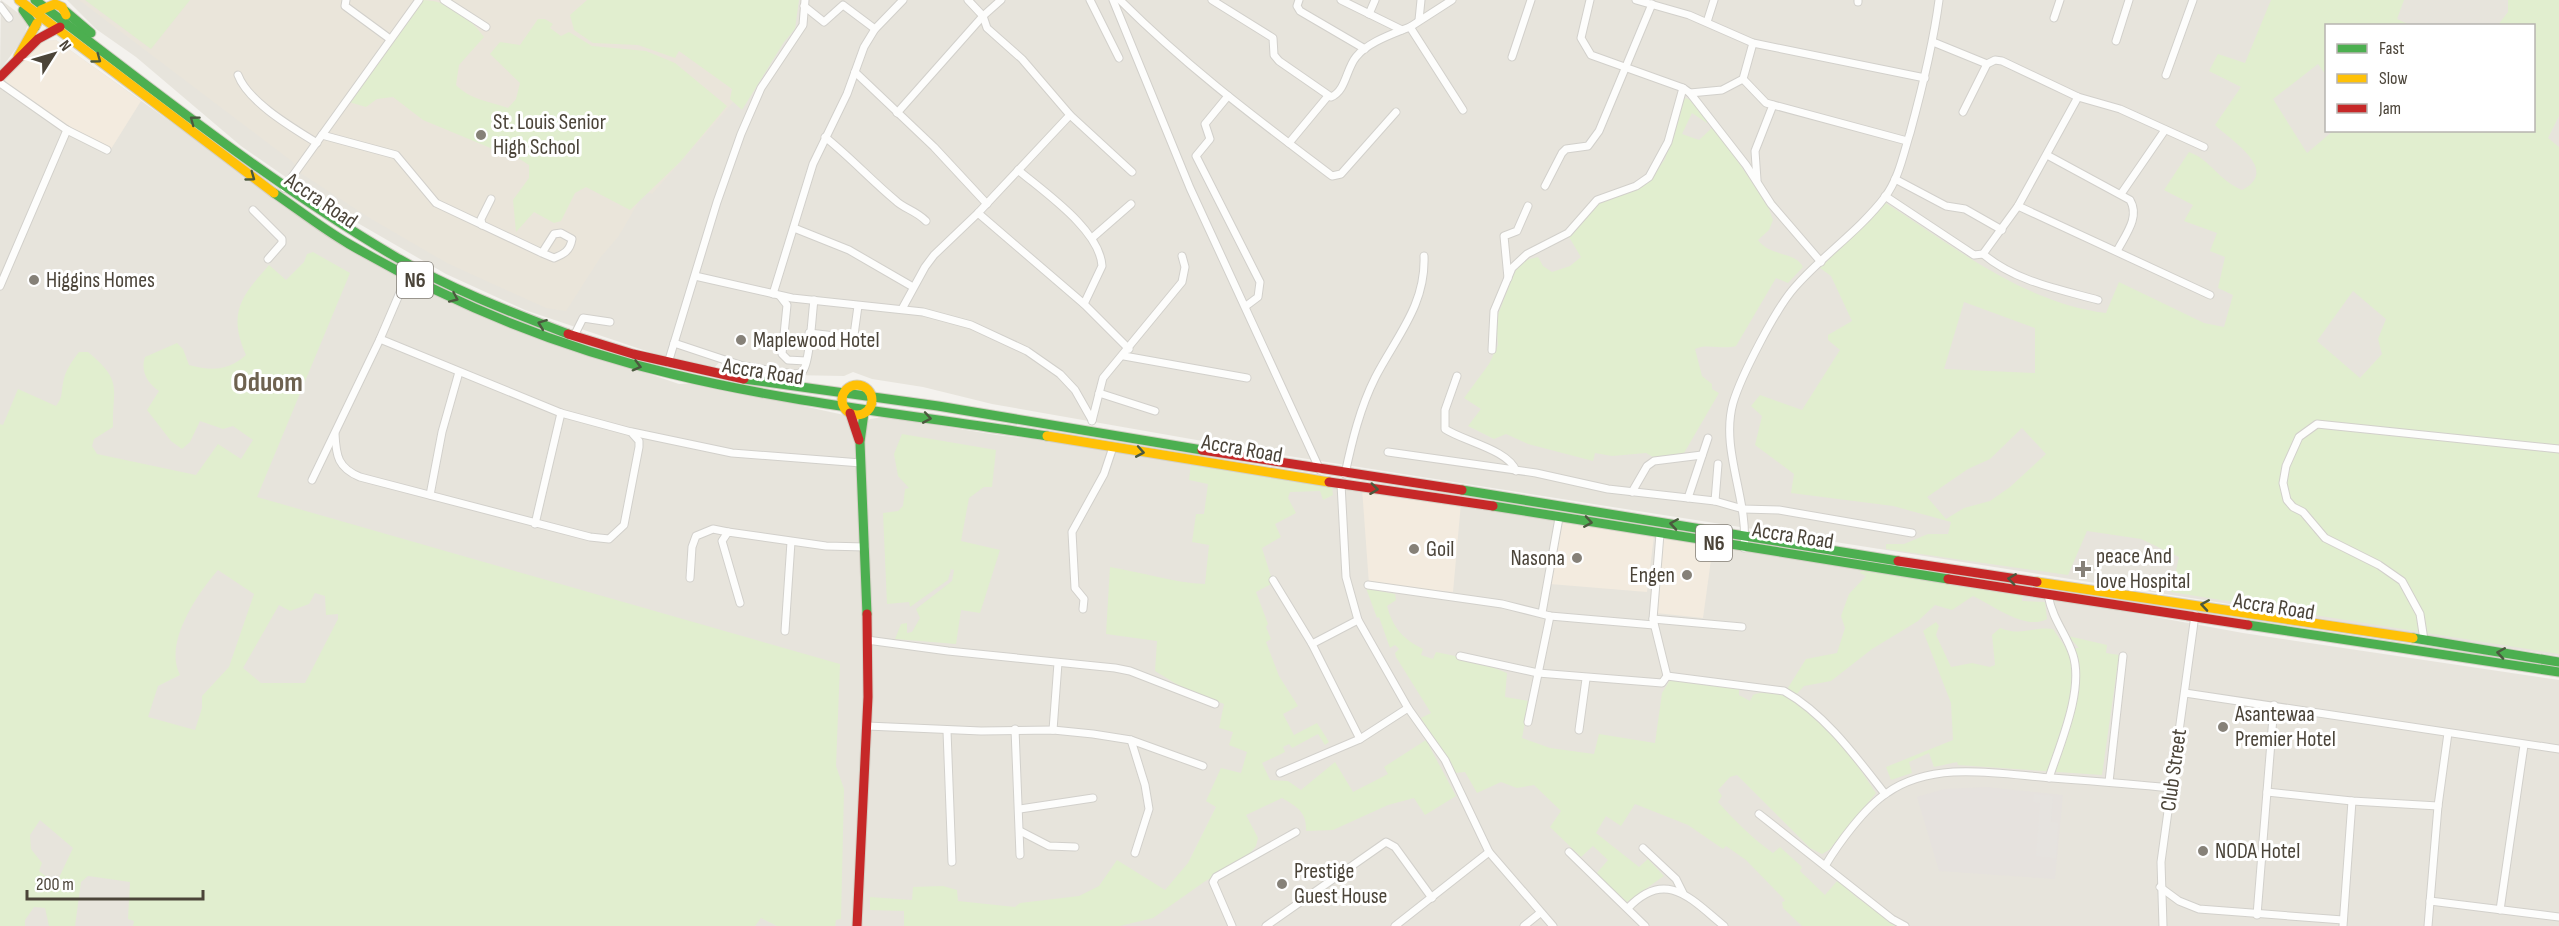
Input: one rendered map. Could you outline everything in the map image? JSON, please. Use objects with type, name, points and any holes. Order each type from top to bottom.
[{"type":"main road","points":[[10,0],[29,15],[35,27]]},
{"type":"main road","name":"Accra Road","points":[[19,0],[300,213],[347,243],[407,276],[547,336],[632,364],[730,387],[867,411],[991,427],[1744,548],[2559,672]]},
{"type":"main road","name":"Accra Road","points":[[35,0],[284,188],[387,253],[434,278],[574,336],[668,363],[754,381],[872,396],[1090,430],[1320,470],[1490,494],[1948,570],[2141,596],[2559,662]]},
{"type":"main road","points":[[18,57],[44,6],[56,3],[108,46],[135,75]]},
{"type":"main road","points":[[0,77],[18,57],[42,37],[58,30],[65,22],[65,11]]},
{"type":"main road","points":[[844,393],[843,405],[850,413],[860,442]]},
{"type":"main road","points":[[856,926],[867,726],[865,547],[860,442],[872,396]]},
{"type":"main road","points":[[850,413],[867,411]]},
{"type":"main road","points":[[991,427],[995,415]]},
{"type":"street","points":[[346,0],[345,6],[390,39]]},
{"type":"street","points":[[284,188],[419,0]]},
{"type":"street","points":[[444,0],[486,27]]},
{"type":"street","points":[[776,295],[813,164],[864,47],[875,29],[903,0]]},
{"type":"street","points":[[968,0],[983,16],[987,28],[1022,59],[1070,115],[1132,172]]},
{"type":"street","points":[[897,113],[983,16],[1001,0]]},
{"type":"street","points":[[1089,0],[1119,58]]},
{"type":"street","points":[[1113,0],[1190,188],[1320,470]]},
{"type":"street","points":[[1120,0],[1168,48],[1336,177],[1396,112]]},
{"type":"street","points":[[1212,0],[1273,38],[1274,55],[1279,61],[1328,96]]},
{"type":"street","points":[[1299,0],[1297,6],[1300,11],[1365,49]]},
{"type":"street","points":[[1341,0],[1402,30]]},
{"type":"street","points":[[1369,14],[1375,0]]},
{"type":"street","points":[[1419,20],[1421,0]]},
{"type":"street","points":[[1289,143],[1328,96],[1338,94],[1356,57],[1365,49],[1410,27],[1452,0]]},
{"type":"street","points":[[1512,57],[1531,0]]},
{"type":"street","points":[[1590,0],[1582,43],[1591,55],[1683,88],[1690,93],[1758,183],[1771,204],[1821,262]]},
{"type":"street","points":[[1636,0],[1707,22],[1754,43],[1925,78]]},
{"type":"street","points":[[1707,22],[1714,0]]},
{"type":"street","points":[[1744,548],[1743,509],[1732,452],[1730,421],[1734,399],[1784,299],[1852,234],[1885,196],[1895,179],[1925,78],[1939,0]]},
{"type":"street","points":[[2054,18],[2061,0]]},
{"type":"street","points":[[2116,41],[2129,0]]},
{"type":"street","points":[[2166,75],[2193,0]]},
{"type":"street","points":[[804,3],[824,22],[843,5],[875,29]]},
{"type":"street","points":[[668,363],[717,202],[741,134],[761,88],[803,24],[804,3]]},
{"type":"street","points":[[1545,186],[1566,149],[1588,146],[1593,140],[1652,4]]},
{"type":"street","points":[[0,6],[9,18]]},
{"type":"street","points":[[1410,27],[1463,110]]},
{"type":"street","points":[[1933,42],[1987,64]]},
{"type":"street","points":[[1690,93],[1722,90],[1743,79],[1754,43]]},
{"type":"street","points":[[1964,112],[1987,64],[1995,60],[2002,61],[2078,97],[2120,109],[2204,147]]},
{"type":"street","points":[[855,72],[933,147],[987,204]]},
{"type":"street","points":[[238,75],[241,82],[264,105],[317,143]]},
{"type":"street","points":[[1743,79],[1758,96],[1773,105],[1907,141]]},
{"type":"street","points":[[0,83],[67,130],[106,150]]},
{"type":"street","points":[[1492,350],[1494,311],[1518,261],[1568,233],[1591,205],[1609,195],[1636,186],[1649,177],[1668,142],[1683,88]]},
{"type":"street","points":[[1228,96],[1205,124],[1210,139],[1196,156],[1260,282],[1258,297],[1246,306]]},
{"type":"street","points":[[1983,254],[2018,206],[2078,97]]},
{"type":"street","points":[[1758,183],[1755,151],[1773,105]]},
{"type":"street","points":[[902,309],[934,255],[987,204],[1070,115]]},
{"type":"street","points":[[0,286],[67,130]]},
{"type":"street","points":[[2121,194],[2166,130]]},
{"type":"street","points":[[322,135],[396,155],[436,203],[542,253]]},
{"type":"street","points":[[825,137],[854,160],[895,200],[915,210],[926,220]]},
{"type":"street","points":[[2047,155],[2130,200],[2134,214],[2117,251]]},
{"type":"street","points":[[1018,170],[1092,238],[1102,258],[1102,266],[1084,304]]},
{"type":"street","points":[[1895,179],[1946,206],[1965,209],[2002,230]]},
{"type":"street","points":[[1885,196],[1974,255],[1983,254],[2002,269],[2097,300]]},
{"type":"street","points":[[482,225],[481,219],[491,199]]},
{"type":"street","points":[[1092,238],[1131,204]]},
{"type":"street","points":[[1508,278],[1504,236],[1517,231],[1528,206]]},
{"type":"street","points":[[2018,206],[2210,295]]},
{"type":"street","points":[[253,210],[282,239],[282,243],[268,259]]},
{"type":"street","points":[[978,213],[1084,304],[1129,349]]},
{"type":"street","points":[[794,228],[849,250],[913,288]]},
{"type":"street","points":[[1090,430],[1103,378],[1124,356],[1182,282],[1185,267],[1182,256]]},
{"type":"street","points":[[1345,474],[1358,420],[1374,379],[1413,312],[1422,285],[1424,256]]},
{"type":"street","points":[[312,480],[380,339],[407,276]]},
{"type":"street","points":[[695,276],[776,295],[858,306],[902,309],[943,316],[971,325],[1027,351],[1068,382],[1092,420]]},
{"type":"street","points":[[776,295],[787,305],[782,354],[788,360],[806,361]]},
{"type":"street","points":[[674,343],[744,366],[792,375],[802,372],[806,361],[814,300]]},
{"type":"street","points":[[809,333],[852,338],[858,306]]},
{"type":"street","points":[[574,336],[583,318],[609,322]]},
{"type":"street","points":[[380,339],[561,413],[631,432],[732,453],[861,463]]},
{"type":"street","points":[[1124,356],[1247,378]]},
{"type":"street","points":[[430,495],[442,432],[459,372]]},
{"type":"street","points":[[1457,376],[1445,410],[1445,429],[1503,456],[1514,464],[1516,471]]},
{"type":"street","points":[[1099,393],[1155,411]]},
{"type":"street","points":[[536,524],[561,413]]},
{"type":"street","points":[[2424,640],[2420,614],[2402,581],[2379,565],[2325,538],[2303,512],[2293,507],[2287,500],[2283,483],[2284,474],[2299,437],[2317,424],[2559,449]]},
{"type":"street","points":[[335,434],[338,459],[351,473],[536,524],[590,537],[609,539],[615,536],[624,525],[636,467],[639,441],[631,432]]},
{"type":"street","points":[[1688,498],[1708,438]]},
{"type":"street","points":[[1083,609],[1084,599],[1075,588],[1072,532],[1104,474],[1113,447]]},
{"type":"street","points":[[1388,452],[1516,471],[1632,492],[1715,501],[1743,509],[1779,510],[1912,533]]},
{"type":"street","points":[[1632,492],[1647,466],[1654,461],[1702,455]]},
{"type":"street","points":[[1715,501],[1718,464]]},
{"type":"street","points":[[1341,484],[1346,577],[1358,620],[1408,708],[1445,760],[1489,852],[1553,926]]},
{"type":"street","points":[[1542,613],[1559,518]]},
{"type":"street","points":[[690,578],[692,547],[696,536],[713,529],[791,542],[865,547]]},
{"type":"street","points":[[728,532],[722,541],[740,603]]},
{"type":"street","points":[[1660,534],[1654,622],[1667,676]]},
{"type":"street","points":[[785,631],[791,542]]},
{"type":"street","points":[[1273,580],[1312,644],[1360,739]]},
{"type":"street","points":[[1368,585],[1550,616],[1742,627]]},
{"type":"street","points":[[2048,595],[2051,612],[2068,644],[2076,667],[2069,716],[2049,778]]},
{"type":"street","name":"Club Street","points":[[2163,926],[2160,887],[2195,615]]},
{"type":"street","points":[[1528,722],[1550,616]]},
{"type":"street","points":[[1312,644],[1358,620]]},
{"type":"street","points":[[867,640],[1130,671],[1215,704]]},
{"type":"street","points":[[1460,656],[1538,674],[1656,685],[1667,676],[1784,691],[1798,699],[1837,736],[1885,794]]},
{"type":"street","points":[[2109,782],[2123,656]]},
{"type":"street","points":[[1053,730],[1058,663]]},
{"type":"street","points":[[1579,730],[1586,679]]},
{"type":"street","points":[[2185,693],[2559,750]]},
{"type":"street","points":[[2258,915],[2274,705]]},
{"type":"street","points":[[1281,773],[1360,739],[1408,708]]},
{"type":"street","points":[[867,726],[947,730],[1053,730],[1131,740],[1203,766]]},
{"type":"street","points":[[1015,729],[1020,809],[1020,855]]},
{"type":"street","points":[[947,730],[952,862]]},
{"type":"street","points":[[2428,926],[2438,806],[2448,733]]},
{"type":"street","points":[[1131,740],[1145,784],[1149,809],[1135,853]]},
{"type":"street","points":[[2500,910],[2524,745]]},
{"type":"street","points":[[1825,866],[1835,848],[1885,794],[1901,785],[1946,773],[1990,772],[2171,788]]},
{"type":"street","points":[[2267,792],[2352,801],[2438,806]]},
{"type":"street","points":[[1020,809],[1093,798]]},
{"type":"street","points":[[2160,887],[2180,901],[2199,909],[2343,923],[2352,801]]},
{"type":"street","points":[[1759,814],[1905,926]]},
{"type":"street","points":[[1020,831],[1049,846],[1075,847]]},
{"type":"street","points":[[1233,926],[1213,882],[1216,877],[1296,832]]},
{"type":"street","points":[[1266,926],[1386,842],[1395,848],[1432,898]]},
{"type":"street","points":[[1643,848],[1676,879],[1683,893],[1724,926]]},
{"type":"street","points":[[1395,926],[1489,852]]},
{"type":"street","points":[[1569,852],[1645,926]]},
{"type":"street","points":[[1628,908],[1657,887],[1683,893]]},
{"type":"street","points":[[2430,901],[2559,917]]},
{"type":"street","points":[[1524,926],[1540,913]]},
{"type":"shaded area","points":[[1,0],[22,16],[28,24],[23,39],[0,70]]},
{"type":"shaded area","points":[[67,0],[2559,0],[2559,656],[1276,454],[992,404],[923,387],[872,379],[853,372],[844,376],[790,375],[722,359],[715,367],[658,355],[525,310],[446,274],[323,203],[241,146],[136,57],[96,29]]},
{"type":"shaded area","name":"St. Louis Senior High School","points":[[79,0],[792,0],[780,42],[729,107],[652,194],[645,191],[618,237],[600,258],[566,311],[546,308],[447,263],[368,217],[299,172],[293,162]]},
{"type":"shaded area","points":[[56,40],[350,250],[555,342],[679,384],[698,383],[844,415],[853,428],[856,449],[864,451],[863,426],[870,419],[884,417],[997,435],[1113,449],[2024,593],[2243,633],[2559,680],[2559,926],[0,926],[0,76],[45,41]]},
{"type":"shaded area","points":[[56,40],[141,101],[111,149],[72,131],[13,90],[4,79],[29,51],[45,41]]},
{"type":"shaded area","points":[[1362,488],[1461,503],[1453,592],[1369,584]]},
{"type":"shaded area","points":[[1559,519],[1654,536],[1647,592],[1550,584]]},
{"type":"shaded area","points":[[1663,537],[1713,545],[1703,618],[1656,613]]},
{"type":"shaded area","points":[[1986,787],[2063,795],[2055,879],[1939,871],[1917,797],[1945,789]]},
{"type":"shaded area","points":[[2034,794],[2053,796],[2051,822],[2058,823],[2056,858],[2036,856],[2040,803],[2033,802]]},
{"type":"green space","points":[[85,0],[190,0],[151,49]]},
{"type":"green space","points":[[421,0],[440,3],[457,10],[484,37],[459,65],[456,85],[480,100],[508,108],[516,99],[520,83],[490,54],[500,42],[520,45],[538,19],[545,19],[553,24],[550,28],[561,36],[569,32],[592,46],[646,51],[675,63],[727,106],[680,162],[630,210],[586,187],[575,193],[561,221],[554,223],[534,212],[516,232],[513,200],[529,178],[529,165],[518,158],[511,160],[505,154],[423,120],[393,97],[377,99],[366,107],[349,102]]},
{"type":"green space","points":[[587,0],[799,0],[795,29],[784,42],[742,110],[730,99],[732,89],[679,51],[675,58],[638,45],[593,43],[574,30],[570,15]]},
{"type":"green space","points":[[2271,0],[2404,0],[2397,19],[2408,24],[2325,24],[2325,74],[2318,64],[2273,99],[2307,153],[2332,132],[2535,132],[2535,24],[2499,24],[2508,12],[2508,0],[2559,0],[2559,116],[2548,138],[2559,147],[2559,654],[2171,592],[2179,557],[2141,539],[2087,531],[2068,575],[1886,549],[1886,544],[1904,544],[1928,534],[1948,534],[1951,522],[1893,506],[1791,493],[1794,474],[1755,445],[1762,416],[1751,406],[1760,395],[1802,410],[1840,350],[1828,340],[1828,335],[1852,321],[1831,276],[1820,268],[1884,202],[1989,270],[2046,297],[2075,307],[2106,313],[2119,282],[2204,323],[2224,327],[2233,295],[2218,288],[2225,257],[2210,251],[2217,233],[2184,221],[2193,205],[2164,190],[2189,152],[2242,190],[2252,182],[2256,174],[2255,165],[2250,156],[2215,125],[2241,87],[2209,71],[2218,54],[2245,63]],"holes":[[[2353,291],[2386,319],[2378,339],[2382,354],[2360,378],[2317,341]],[[1964,302],[2035,328],[2035,373],[1944,369]],[[2022,428],[2046,454],[2010,487],[1990,501],[1964,508],[1946,519],[1927,497],[1968,469],[1990,459]]]},
{"type":"green space","points":[[1684,98],[1689,99],[1708,120],[1707,123],[1692,113],[1682,134],[1699,140],[1714,126],[1768,206],[1773,220],[1769,230],[1758,240],[1769,249],[1794,258],[1803,267],[1788,283],[1776,278],[1736,346],[1695,349],[1702,376],[1712,384],[1712,389],[1719,393],[1684,453],[1653,457],[1646,453],[1612,456],[1595,453],[1593,461],[1528,444],[1506,434],[1494,439],[1468,426],[1481,409],[1464,398],[1489,364],[1498,345],[1496,320],[1518,262],[1538,257],[1543,266],[1552,272],[1570,266],[1581,257],[1569,237],[1598,204],[1639,188],[1657,170],[1665,159]]},
{"type":"green space","points":[[313,252],[350,273],[257,497],[840,664],[836,766],[844,789],[841,919],[836,920],[835,926],[777,926],[761,918],[755,926],[133,926],[134,921],[128,919],[130,882],[88,876],[81,882],[75,926],[49,926],[45,908],[34,907],[25,920],[25,926],[0,926],[0,424],[3,425],[18,389],[56,406],[61,397],[69,366],[79,352],[88,352],[107,371],[114,386],[113,427],[94,439],[92,446],[97,454],[196,475],[218,444],[241,459],[253,440],[233,426],[223,429],[200,421],[190,442],[182,449],[171,441],[147,410],[159,391],[146,377],[145,357],[177,343],[183,349],[189,365],[212,369],[233,364],[246,355],[240,340],[238,316],[240,306],[251,286],[269,265],[286,280],[304,262],[307,254]],"holes":[[[218,570],[254,594],[229,667],[202,696],[202,708],[195,730],[148,717],[158,686],[180,675],[176,662],[179,634],[201,592]],[[315,593],[325,596],[326,615],[338,614],[338,619],[305,683],[261,683],[243,668],[279,605],[290,611],[309,604]],[[40,820],[73,848],[56,884],[39,871],[42,863],[31,849],[30,835]]]},
{"type":"green space","points":[[902,434],[996,450],[992,487],[984,487],[969,498],[961,541],[1000,550],[980,613],[961,610],[956,644],[895,639],[901,624],[907,623],[907,633],[912,632],[920,618],[916,609],[952,581],[954,570],[951,569],[948,580],[910,607],[909,602],[887,604],[883,513],[898,511],[903,506],[905,489],[909,488],[898,476],[894,454]]},
{"type":"green space","points":[[1191,463],[1332,487],[1333,495],[1323,500],[1320,491],[1290,492],[1288,498],[1296,513],[1275,524],[1281,537],[1262,548],[1273,583],[1256,592],[1271,639],[1266,642],[1279,676],[1298,706],[1283,714],[1294,735],[1317,723],[1329,742],[1325,745],[1318,734],[1292,748],[1289,744],[1283,747],[1285,752],[1262,763],[1270,780],[1288,781],[1301,790],[1335,762],[1353,792],[1388,774],[1384,767],[1426,740],[1456,796],[1425,815],[1414,798],[1388,805],[1333,830],[1306,831],[1303,815],[1296,807],[1282,798],[1246,815],[1258,838],[1256,846],[1249,855],[1204,882],[1153,918],[1120,926],[904,926],[904,911],[870,910],[870,897],[912,900],[913,887],[943,886],[957,890],[958,901],[1015,907],[1020,903],[1079,896],[1099,886],[1117,860],[1165,890],[1188,863],[1216,807],[1206,801],[1221,768],[1241,773],[1247,752],[1229,745],[1233,732],[1219,728],[1224,704],[1178,685],[1155,671],[1157,641],[1106,634],[1110,567],[1170,580],[1205,584],[1209,545],[1192,542],[1196,514],[1204,514],[1208,484],[1189,480]]},
{"type":"green space","points":[[1862,568],[2022,593],[2022,601],[2045,602],[2047,619],[2029,622],[2019,619],[1973,596],[1952,610],[1935,605],[1918,621],[1872,649],[1831,681],[1804,686],[1796,695],[1786,691],[1806,659],[1837,653],[1845,628],[1841,616],[1849,594],[1866,576],[1860,573]]},
{"type":"green space","points":[[1366,588],[1395,594],[1396,600],[1387,606],[1392,621],[1404,637],[1423,649],[1421,655],[1433,659],[1436,652],[1474,660],[1507,673],[1505,697],[1529,701],[1522,738],[1550,748],[1594,754],[1599,734],[1655,743],[1662,693],[1670,680],[1739,688],[1739,695],[1750,701],[1753,695],[1771,692],[1789,698],[1807,709],[1840,743],[1876,793],[1829,850],[1822,854],[1810,848],[1737,775],[1730,777],[1718,790],[1722,796],[1718,802],[1744,829],[1773,853],[1780,847],[1802,867],[1800,871],[1825,895],[1838,880],[1856,897],[1898,926],[1802,926],[1783,908],[1782,902],[1785,901],[1783,898],[1746,860],[1726,846],[1723,849],[1688,825],[1635,804],[1621,826],[1606,816],[1596,833],[1639,867],[1648,859],[1664,876],[1627,902],[1596,874],[1608,860],[1593,846],[1581,857],[1550,827],[1561,811],[1534,785],[1517,788],[1501,782],[1477,793],[1465,772],[1455,773],[1421,718],[1431,713],[1396,657],[1395,653],[1399,649],[1395,645],[1390,648]]},
{"type":"green space","points":[[1936,622],[1939,626],[1936,635],[1951,667],[1972,663],[1990,667],[1995,665],[1992,635],[2000,628],[2015,632],[2053,629],[2066,648],[2079,648],[2068,636],[2107,645],[2106,653],[2119,655],[2102,775],[1958,765],[1957,762],[1934,767],[1929,753],[1909,762],[1912,773],[1891,780],[1886,767],[1953,740],[1951,703],[1923,631]]},
{"type":"traffic: fast","points":[[35,0],[255,166],[347,227],[394,256],[457,289],[568,334]]},
{"type":"traffic: fast","points":[[23,10],[35,27]]},
{"type":"traffic: fast","points":[[65,11],[91,33]]},
{"type":"traffic: fast","points":[[274,193],[339,238],[426,285],[506,321],[588,351],[672,374],[765,394],[1047,436]]},
{"type":"traffic: fast","points":[[744,379],[938,406],[1202,450]]},
{"type":"traffic: fast","points":[[864,413],[860,442],[867,614]]},
{"type":"traffic: fast","points":[[1462,490],[1898,561]]},
{"type":"traffic: fast","points":[[1493,506],[1948,579]]},
{"type":"traffic: fast","points":[[2248,625],[2559,672]]},
{"type":"traffic: fast","points":[[2413,638],[2559,662]]},
{"type":"traffic: slow","points":[[19,0],[274,193]]},
{"type":"traffic: slow","points":[[41,10],[55,4],[62,7],[66,15]]},
{"type":"traffic: slow","points":[[18,57],[37,23]]},
{"type":"traffic: slow","points":[[857,385],[863,386],[871,394],[872,400],[871,406],[863,414],[857,415],[851,414],[843,406],[842,400],[843,394],[851,386],[857,385]]},
{"type":"traffic: slow","points":[[1047,436],[1329,482]]},
{"type":"traffic: slow","points":[[2037,582],[2413,638]]},
{"type":"traffic: jam","points":[[0,77],[38,39],[60,27]]},
{"type":"traffic: jam","points":[[568,334],[633,354],[744,379]]},
{"type":"traffic: jam","points":[[850,413],[859,440]]},
{"type":"traffic: jam","points":[[1202,450],[1462,490]]},
{"type":"traffic: jam","points":[[1329,482],[1493,506]]},
{"type":"traffic: jam","points":[[1898,561],[2037,582]]},
{"type":"traffic: jam","points":[[1948,579],[2248,625]]},
{"type":"traffic: jam","points":[[857,926],[868,697],[867,614]]},
{"type":"place","name":"St. Louis Senior High School","points":[[481,135]]},
{"type":"place","name":"Higgins Homes","points":[[34,280]]},
{"type":"place","name":"Maplewood Hotel","points":[[741,340]]},
{"type":"place","name":"Goil","points":[[1414,549]]},
{"type":"place","name":"Nasona","points":[[1577,558]]},
{"type":"place","name":"peace And love Hospital","points":[[2083,569]]},
{"type":"place","name":"Engen","points":[[1687,575]]},
{"type":"place","name":"Asantewaa Premier Hotel","points":[[2223,727]]},
{"type":"place","name":"NODA Hotel","points":[[2203,851]]},
{"type":"place","name":"Prestige Guest House","points":[[1282,884]]},
{"type":"district","name":"Oduom","points":[[268,382]]}]
